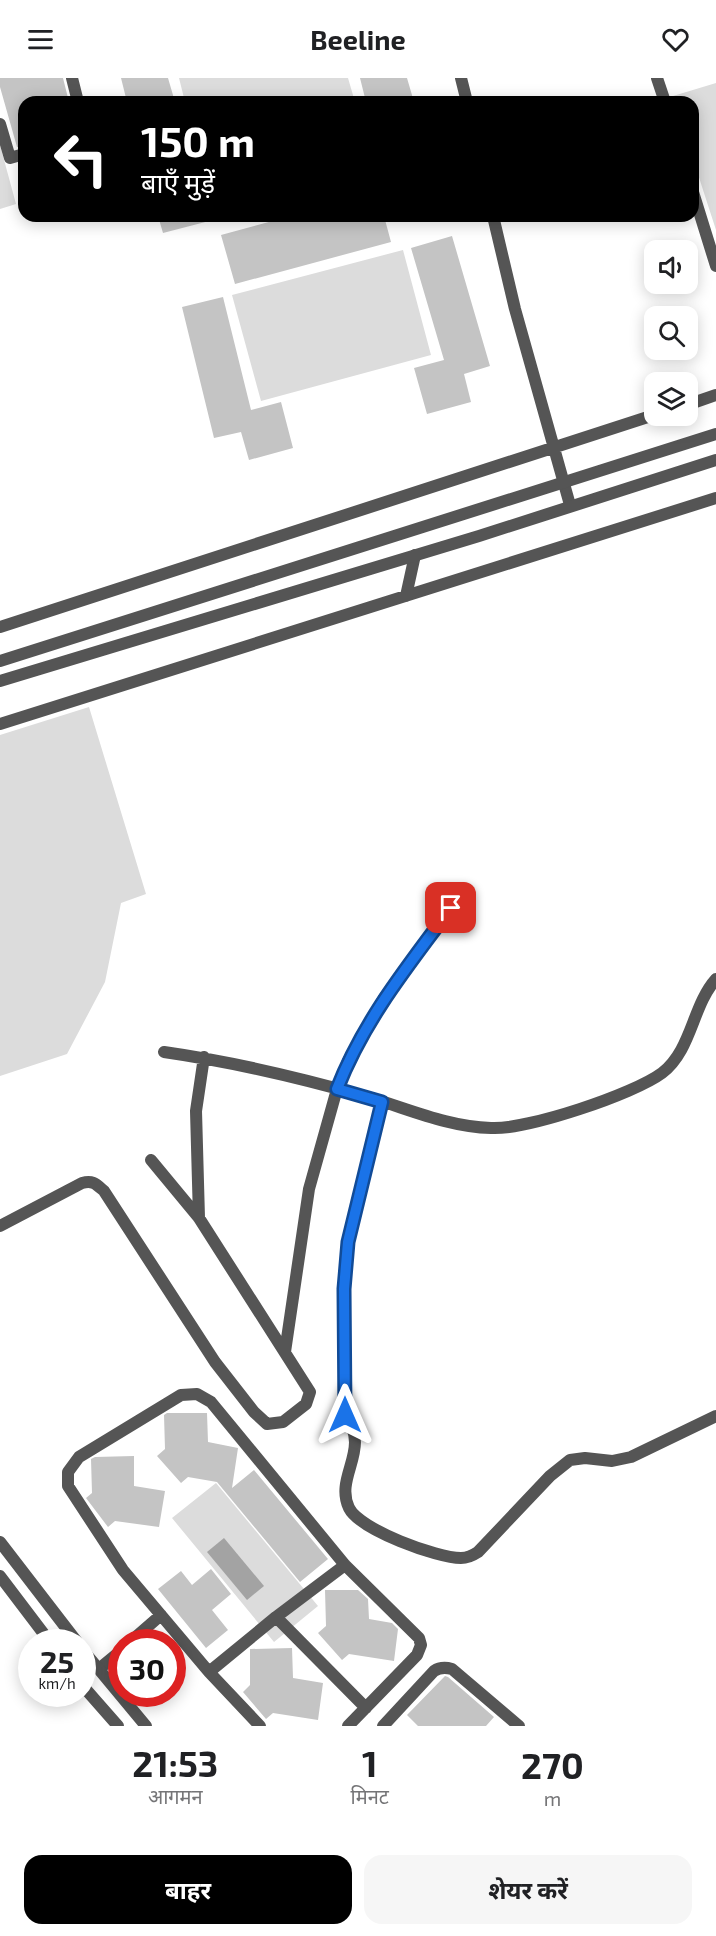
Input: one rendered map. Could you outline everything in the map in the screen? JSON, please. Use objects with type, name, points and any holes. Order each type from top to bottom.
[{"type":"street","points":[[72,78],[76,96]]},
{"type":"street","points":[[461,78],[466,96]]},
{"type":"street","points":[[657,78],[663,96]]},
{"type":"street","points":[[0,124],[10,158],[18,156]]},
{"type":"street","points":[[699,211],[716,266]]},
{"type":"street","points":[[494,222],[514,309],[570,506]]},
{"type":"street","points":[[698,401],[716,395]]},
{"type":"street","points":[[0,627],[644,418]]},
{"type":"street","points":[[0,661],[716,434]]},
{"type":"street","points":[[0,681],[415,555],[716,460]]},
{"type":"street","points":[[0,724],[408,588],[716,498]]},
{"type":"street","points":[[408,588],[415,555]]},
{"type":"street","points":[[285,1352],[309,1189],[337,1089],[348,1061],[384,998],[451,908]]},
{"type":"street","points":[[164,1052],[284,1074],[443,1121],[494,1129],[573,1111],[642,1085],[663,1072],[677,1058],[708,989],[716,979]]},
{"type":"street","points":[[198,1218],[196,1111],[204,1058]]},
{"type":"street","points":[[382,1102],[348,1242],[344,1289],[345,1415],[356,1435],[355,1450],[346,1482],[346,1497],[350,1509],[359,1518],[375,1531],[443,1556],[464,1558],[478,1552],[550,1476],[570,1460],[585,1458],[612,1461],[631,1457],[716,1416]]},
{"type":"street","points":[[0,1226],[82,1183],[96,1183],[104,1191],[215,1362],[254,1412],[267,1425],[283,1422],[306,1404],[310,1392],[198,1218],[151,1160]]},
{"type":"street","points":[[169,1629],[123,1570],[68,1486],[67,1479],[68,1472],[79,1457],[181,1395],[197,1394],[211,1402],[345,1565],[419,1638],[421,1645],[417,1655],[348,1726]]},
{"type":"street","points":[[0,1542],[67,1629]]},
{"type":"street","points":[[209,1672],[345,1565]]},
{"type":"street","points":[[0,1576],[40,1629]]},
{"type":"street","points":[[146,1629],[161,1616]]},
{"type":"street","points":[[276,1617],[366,1708]]},
{"type":"street","points":[[186,1650],[260,1726]]},
{"type":"street","points":[[99,1669],[108,1662]]},
{"type":"street","points":[[96,1665],[108,1678]]},
{"type":"street","points":[[384,1726],[434,1671],[447,1667],[453,1669],[519,1726]]},
{"type":"street","points":[[96,1701],[118,1726]]},
{"type":"street","points":[[132,1707],[146,1726]]},
{"type":"shaded area","points":[[179,78],[348,78],[353,96],[184,96]]},
{"type":"shaded area","points":[[716,83],[716,230],[699,178],[699,96],[673,96]]},
{"type":"shaded area","points":[[0,145],[16,204],[0,209]]},
{"type":"shaded area","points":[[403,250],[431,355],[261,401],[232,295]]},
{"type":"shaded area","points":[[89,707],[146,894],[121,903],[105,982],[67,1054],[0,1076],[0,735]]},
{"type":"shaded area","points":[[216,1483],[318,1606],[274,1642],[172,1518]]},
{"type":"shaded area","points":[[224,1538],[264,1586],[247,1600],[207,1552]]},
{"type":"building","points":[[0,78],[63,78],[68,96],[18,96],[17,147],[0,87]]},
{"type":"building","points":[[121,78],[168,78],[173,96],[126,96]]},
{"type":"building","points":[[360,78],[407,78],[412,96],[364,96]]},
{"type":"building","points":[[160,222],[205,222],[163,233]]},
{"type":"building","points":[[269,222],[386,222],[391,242],[235,284],[221,235]]},
{"type":"building","points":[[452,236],[490,366],[464,374],[471,402],[427,414],[414,368],[444,360],[411,248]]},
{"type":"building","points":[[223,297],[251,410],[281,402],[293,448],[249,460],[241,432],[214,438],[182,307]]},
{"type":"building","points":[[167,1413],[207,1413],[208,1442],[238,1448],[232,1488],[254,1470],[328,1559],[300,1582],[217,1482],[188,1477],[181,1483],[157,1456],[165,1449],[164,1415]]},
{"type":"building","points":[[134,1456],[134,1486],[165,1491],[159,1527],[115,1521],[108,1527],[86,1498],[92,1493],[91,1459]]},
{"type":"building","points":[[211,1569],[231,1594],[212,1610],[228,1630],[206,1648],[158,1589],[181,1571],[192,1585]]},
{"type":"building","points":[[325,1590],[358,1590],[368,1599],[369,1619],[392,1623],[398,1629],[394,1661],[349,1654],[342,1660],[318,1633],[326,1626]]},
{"type":"building","points":[[292,1648],[293,1678],[323,1683],[318,1720],[273,1713],[266,1719],[243,1692],[250,1685],[250,1649]]},
{"type":"building","points":[[445,1676],[494,1717],[486,1726],[418,1726],[407,1715]]},
{"type":"route","points":[[345,1415],[344,1289],[348,1242],[382,1102],[337,1089],[348,1061],[384,998],[451,908]]}]
